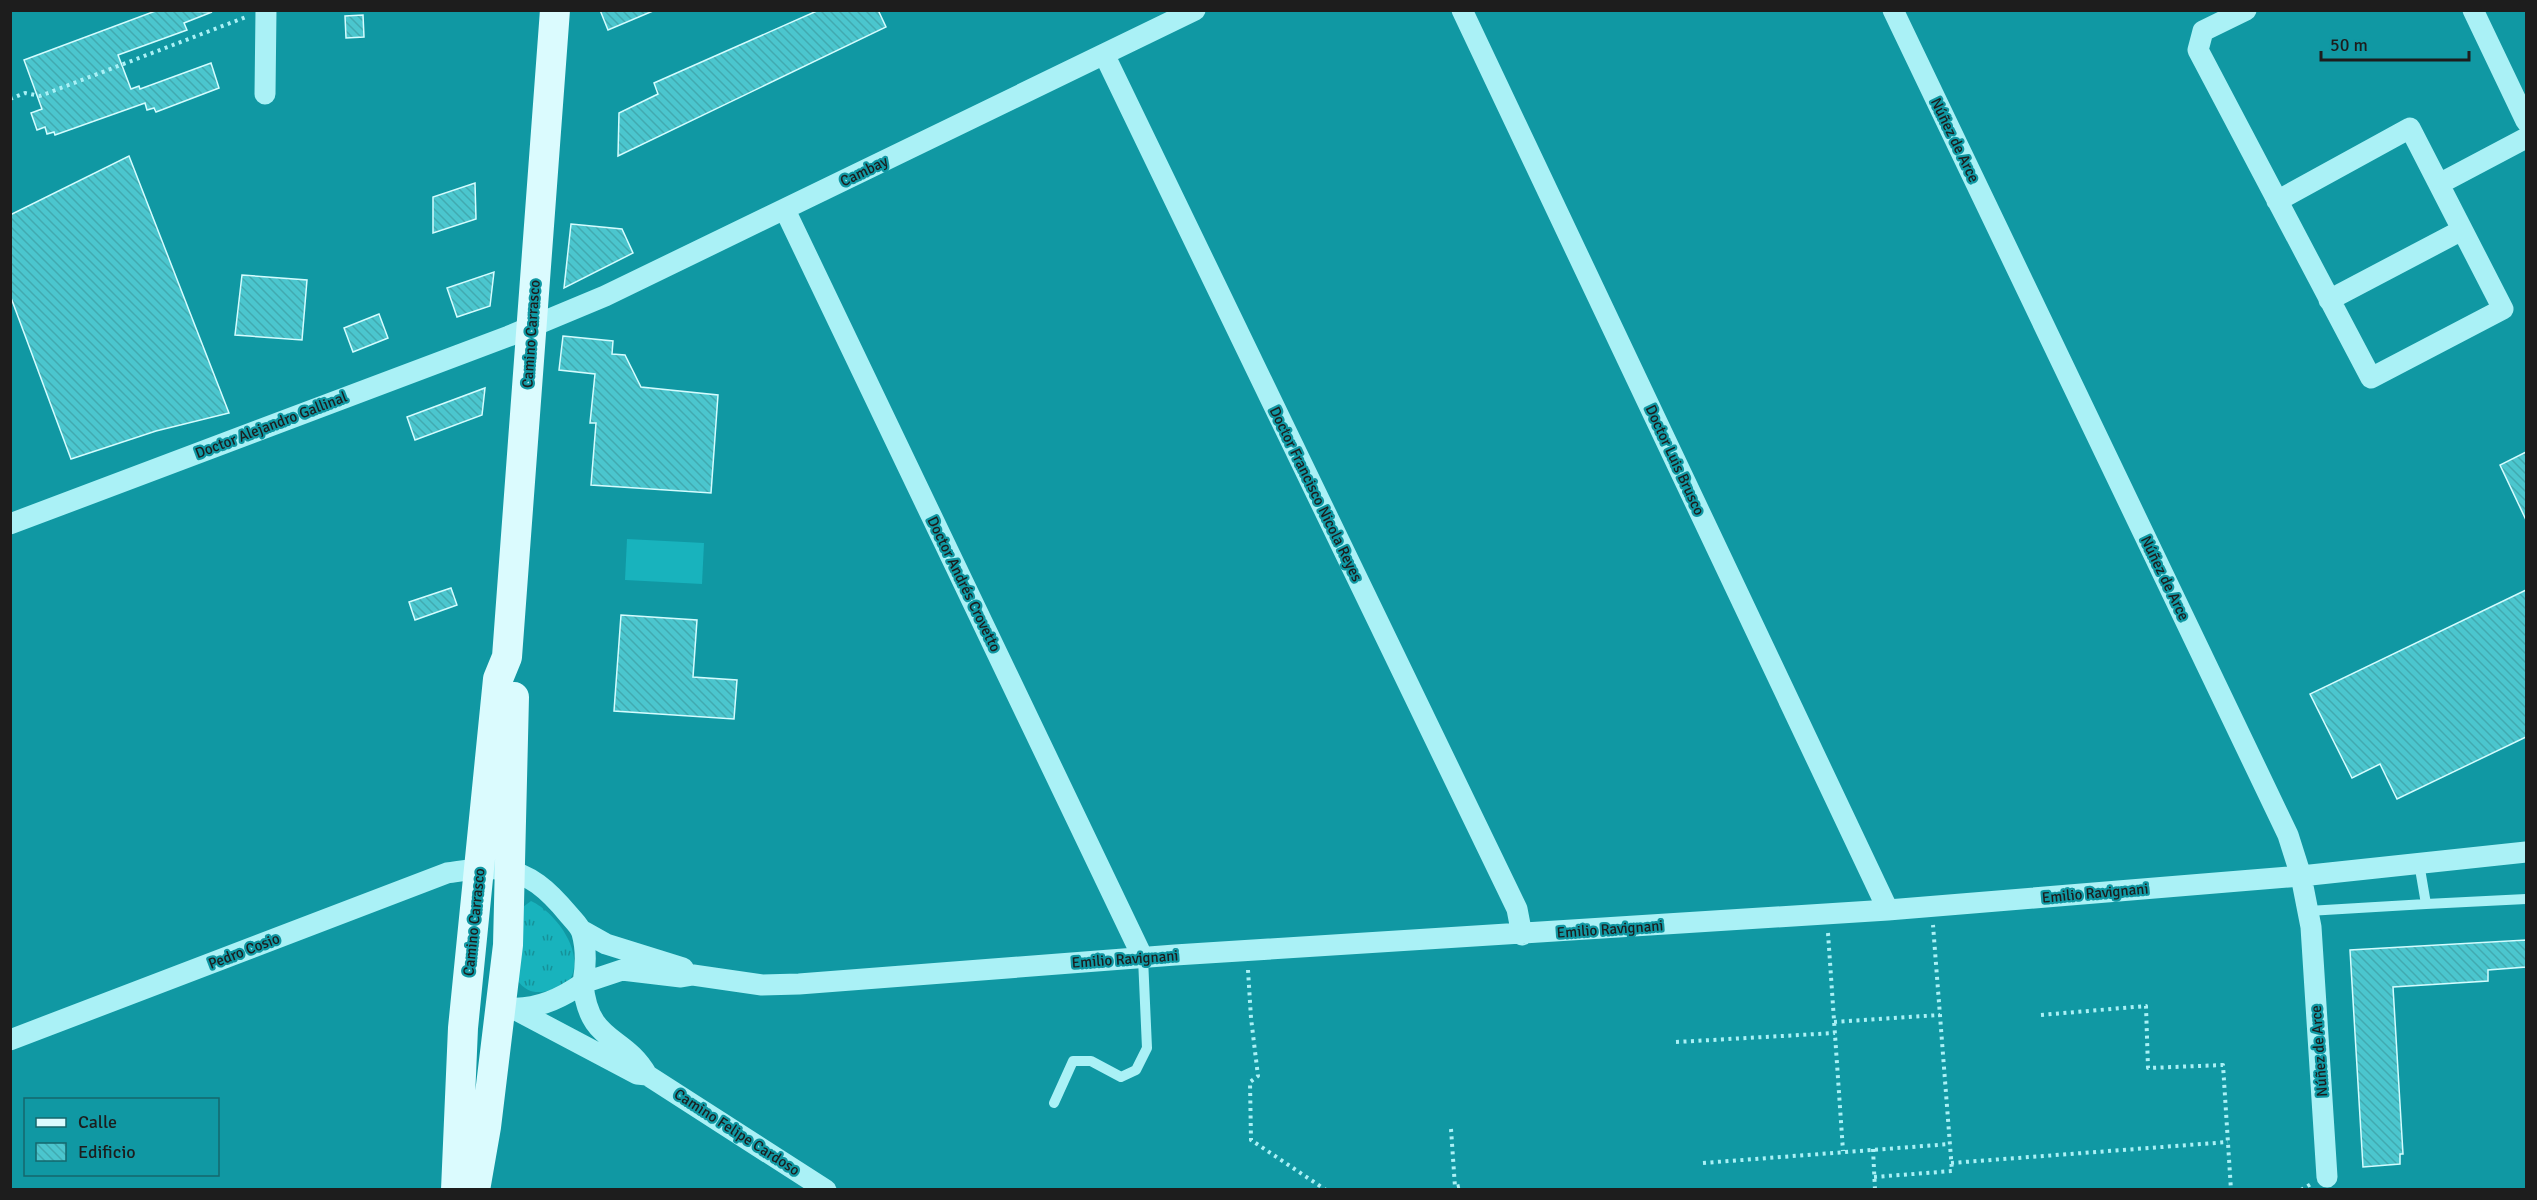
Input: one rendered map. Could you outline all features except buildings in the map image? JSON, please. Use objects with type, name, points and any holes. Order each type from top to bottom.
[{"type":"main road","name":"Camino Carrasco","points":[[456,1190],[463,1028],[498,679],[507,657],[555,10]]},
{"type":"main road","name":"Camino Carrasco","points":[[475,1190],[509,1008],[514,676],[507,657]]},
{"type":"main road","points":[[480,869],[487,982],[494,999],[509,1008]]},
{"type":"street","name":"Cambay","points":[[531,326],[605,296],[1195,10]]},
{"type":"street","name":"Doctor Luis Brusco","points":[[1462,10],[1888,910]]},
{"type":"street","name":"Núñez de Arce","points":[[1893,10],[2288,835],[2301,876],[2308,911],[2317,1009],[2327,1177]]},
{"type":"street","points":[[2246,10],[2203,31],[2198,50],[2277,201],[2371,378],[2503,309],[2410,128],[2277,201]]},
{"type":"street","points":[[2473,10],[2526,121]]},
{"type":"street","points":[[261,12],[265,94]]},
{"type":"street","name":"Doctor Francisco Nicola Reyes","points":[[1104,54],[1517,909],[1522,935]]},
{"type":"street","points":[[2439,184],[2526,138]]},
{"type":"street","name":"Doctor Andrés Crovetto","points":[[785,210],[1143,958]]},
{"type":"street","points":[[2330,300],[2462,231]]},
{"type":"street","name":"Doctor Alejandro Gallinal","points":[[10,524],[531,326]]},
{"type":"street","name":"Emilio Ravignani","points":[[509,1008],[556,999],[583,983],[622,970],[681,977],[693,975],[762,985],[799,984],[1143,958],[1888,910],[2301,876],[2526,852]]},
{"type":"street","name":"Emilio Ravignani","points":[[480,869],[511,871],[525,876],[552,894],[581,930],[606,944],[684,968],[693,975]]},
{"type":"street","name":"Pedro Cosio","points":[[10,1040],[447,873],[480,869]]},
{"type":"street","name":"Emilio Ravignani","points":[[581,930],[587,964],[583,983]]},
{"type":"street","name":"Camino Felipe Cardoso","points":[[583,983],[584,1004],[589,1016],[605,1037],[642,1065],[647,1075]]},
{"type":"street","name":"Camino Felipe Cardoso","points":[[509,1008],[637,1074],[647,1075],[826,1190]]},
{"type":"lane","points":[[2419,863],[2426,904]]},
{"type":"lane","points":[[2308,911],[2526,899]]},
{"type":"lane","points":[[1054,1103],[1072,1061],[1091,1060],[1121,1077],[1136,1070],[1147,1048],[1143,958]]},
{"type":"path","points":[[10,99],[25,93],[40,96],[261,12]]},
{"type":"path","points":[[1874,1177],[1952,1171],[1932,906]]},
{"type":"path","points":[[1827,914],[1843,1151]]},
{"type":"path","points":[[1247,951],[1251,1018],[1258,1076],[1250,1082],[1251,1140],[1326,1190]]},
{"type":"path","points":[[2041,1015],[2146,1006],[2148,1068],[2223,1065],[2231,1190]]},
{"type":"path","points":[[1834,1022],[1940,1015]]},
{"type":"path","points":[[1676,1042],[1835,1033]]},
{"type":"path","points":[[1451,1129],[1455,1187],[1460,1186],[1461,1190]]},
{"type":"path","points":[[1952,1163],[2228,1142]]},
{"type":"path","points":[[1703,1163],[1950,1144]]},
{"type":"path","points":[[1873,1149],[1875,1190]]},
{"type":"green space","points":[[627,539],[704,543],[702,584],[625,580]]},
{"type":"green space","points":[[531,901],[551,915],[559,925],[567,936],[574,960],[573,972],[568,983],[541,992],[529,990],[517,980],[523,907]]}]
